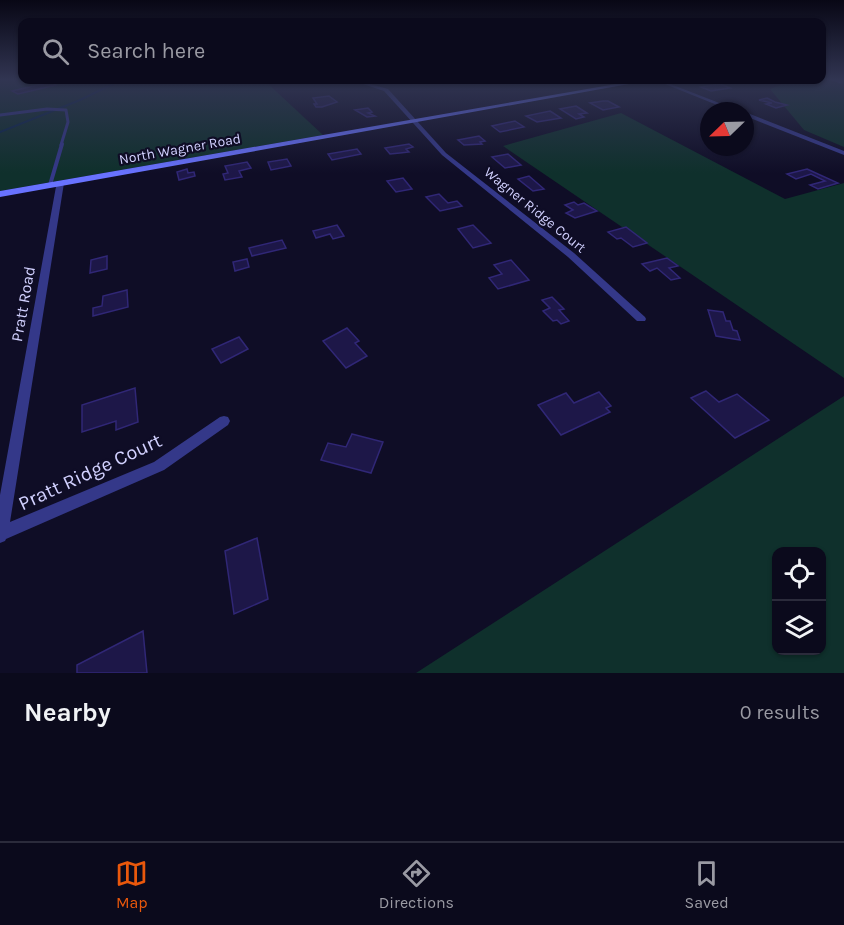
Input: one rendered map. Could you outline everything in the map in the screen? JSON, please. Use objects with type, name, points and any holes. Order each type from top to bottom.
[{"type":"main road","name":"North Wagner Road","points":[[0,194],[474,110]]},
{"type":"street","name":"Wagner Ridge Court","points":[[403,110],[444,154],[571,255],[640,319]]},
{"type":"street","points":[[754,118],[844,153]]},
{"type":"street","name":"Pratt Road","points":[[0,535],[55,184]]},
{"type":"street","name":"Pratt Ridge Court","points":[[0,535],[159,466],[225,421]]},
{"type":"lane","points":[[0,115],[36,110]]},
{"type":"lane","points":[[55,184],[68,122],[66,110]]},
{"type":"green space","points":[[0,110],[297,110],[323,135],[0,191]]},
{"type":"green space","points":[[788,110],[844,110],[844,147],[804,130]]},
{"type":"green space","points":[[621,113],[785,199],[844,183],[844,378],[503,146]]},
{"type":"green space","points":[[844,396],[844,673],[416,673]]},
{"type":"building","points":[[356,110],[370,110],[372,112],[368,113],[375,116],[367,117]]},
{"type":"building","points":[[562,110],[583,110],[587,113],[579,114],[584,117],[576,119]]},
{"type":"building","points":[[550,111],[561,118],[537,122],[526,116]]},
{"type":"building","points":[[515,121],[524,127],[500,132],[492,126]]},
{"type":"building","points":[[479,136],[485,141],[480,142],[482,144],[464,145],[458,140]]},
{"type":"building","points":[[409,144],[413,147],[406,149],[409,152],[390,154],[385,148]]},
{"type":"building","points":[[357,149],[361,154],[332,160],[328,154]]},
{"type":"building","points":[[508,154],[521,165],[505,168],[492,157]]},
{"type":"building","points":[[287,159],[291,166],[271,170],[268,162]]},
{"type":"building","points":[[247,162],[251,168],[239,171],[242,177],[225,180],[223,174],[228,173],[225,166]]},
{"type":"building","points":[[187,169],[188,173],[194,172],[195,176],[179,180],[177,172]]},
{"type":"building","points":[[807,169],[838,183],[818,189],[810,185],[825,181],[811,174],[796,179],[787,174]]},
{"type":"building","points":[[529,176],[544,189],[533,191],[518,179]]},
{"type":"building","points":[[403,178],[412,189],[396,192],[387,181]]},
{"type":"building","points":[[439,194],[448,203],[457,201],[462,206],[440,211],[426,197]]},
{"type":"building","points":[[574,202],[578,205],[584,203],[597,211],[575,218],[566,213],[573,210],[565,205]]},
{"type":"building","points":[[337,225],[344,236],[333,239],[330,234],[316,238],[313,231]]},
{"type":"building","points":[[473,225],[491,243],[473,248],[458,229]]},
{"type":"building","points":[[626,227],[647,243],[633,247],[608,232]]},
{"type":"building","points":[[282,240],[286,248],[252,256],[249,248]]},
{"type":"building","points":[[107,256],[107,269],[90,273],[91,260]]},
{"type":"building","points":[[667,258],[678,266],[669,268],[680,278],[671,280],[657,268],[650,271],[642,264]]},
{"type":"building","points":[[247,259],[249,267],[235,271],[233,262]]},
{"type":"building","points":[[511,260],[529,280],[498,289],[489,278],[502,274],[494,265]]},
{"type":"building","points":[[127,290],[128,307],[93,316],[93,308],[102,306],[103,296]]},
{"type":"building","points":[[552,297],[564,309],[559,310],[569,321],[561,324],[557,320],[553,321],[543,311],[550,308],[542,300]]},
{"type":"building","points":[[708,310],[723,312],[726,321],[730,321],[733,330],[737,331],[740,340],[716,336]]},
{"type":"building","points":[[347,328],[359,341],[355,343],[367,356],[346,368],[323,341]]},
{"type":"building","points":[[239,337],[248,349],[221,363],[212,349]]},
{"type":"building","points":[[135,388],[138,422],[116,430],[116,421],[82,432],[82,405]]},
{"type":"building","points":[[706,391],[719,402],[737,394],[769,420],[735,438],[691,398]]},
{"type":"building","points":[[599,392],[611,406],[606,408],[610,412],[561,435],[538,405],[566,393],[574,403]]},
{"type":"building","points":[[352,434],[383,442],[371,473],[321,460],[328,443],[346,447]]},
{"type":"building","points":[[257,538],[268,599],[234,614],[225,551]]},
{"type":"building","points":[[143,631],[147,673],[77,673],[77,665]]},
{"type":"waterway","points":[[0,132],[54,110]]}]
